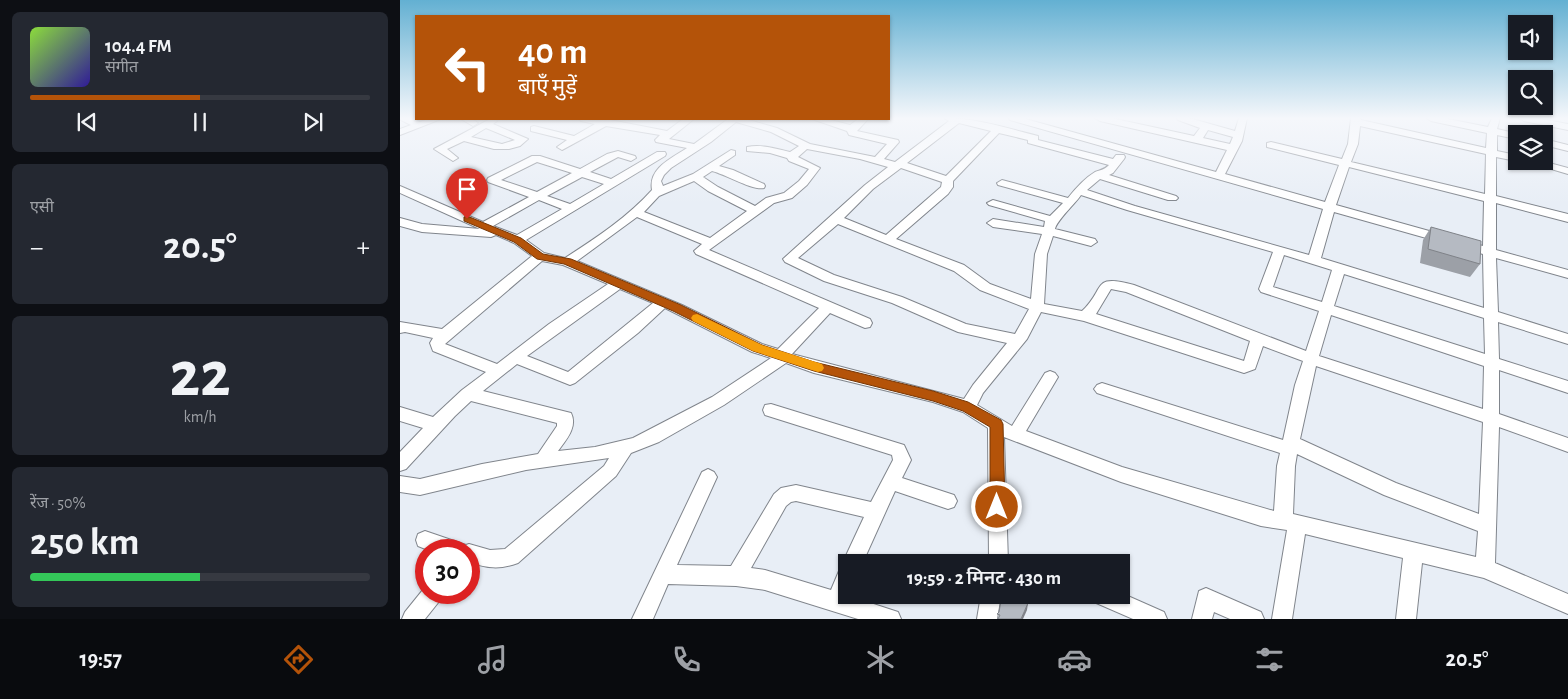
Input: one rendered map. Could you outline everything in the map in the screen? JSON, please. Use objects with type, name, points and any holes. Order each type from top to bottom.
[{"type":"street","points":[[445,147],[439,150],[453,158]]},
{"type":"street","points":[[567,262],[615,229],[652,198],[658,190],[656,181],[659,174],[667,166],[696,147]]},
{"type":"street","points":[[792,156],[804,147]]},
{"type":"street","points":[[814,147],[897,165],[948,180]]},
{"type":"street","points":[[877,161],[888,147]]},
{"type":"street","points":[[921,147],[869,187],[836,219],[789,259],[830,278],[897,300],[963,328],[1018,340]]},
{"type":"street","points":[[887,240],[946,190],[948,180],[981,147]]},
{"type":"street","points":[[1051,147],[1115,163]]},
{"type":"street","points":[[968,407],[978,389],[1022,335],[1037,307],[1041,254],[1051,226],[1079,191],[1098,175],[1110,171],[1115,163],[1134,147]]},
{"type":"street","points":[[1152,147],[1219,175],[1568,274]]},
{"type":"street","points":[[1219,175],[1233,148],[1228,147]]},
{"type":"street","points":[[1279,147],[1568,218]]},
{"type":"street","points":[[1314,260],[1331,206],[1334,190],[1352,147]]},
{"type":"street","points":[[1470,147],[1508,156]]},
{"type":"street","points":[[1485,569],[1488,526],[1492,362],[1490,251],[1492,147]]},
{"type":"street","points":[[751,150],[770,150],[792,156],[793,160],[815,168],[788,196],[774,198],[754,210],[700,251],[865,323]]},
{"type":"street","points":[[656,193],[695,177],[731,153]]},
{"type":"street","points":[[484,226],[618,154],[631,158]]},
{"type":"street","points":[[400,222],[422,228],[511,237],[571,208],[660,154]]},
{"type":"street","points":[[571,208],[492,180],[536,158],[612,183]]},
{"type":"street","points":[[710,167],[729,172],[760,186]]},
{"type":"street","points":[[1553,167],[1568,170]]},
{"type":"street","points":[[1098,175],[1172,198]]},
{"type":"street","points":[[695,177],[712,187],[712,189],[754,210]]},
{"type":"street","points":[[1002,183],[1071,202]]},
{"type":"street","points":[[400,188],[511,237],[540,256],[567,262],[663,302],[757,348],[814,366],[933,396],[968,407],[1016,434],[1121,474],[1262,517],[1485,569],[1568,604]]},
{"type":"street","points":[[1079,191],[1314,260],[1568,339]]},
{"type":"street","points":[[993,203],[1090,242]]},
{"type":"street","points":[[635,212],[711,243]]},
{"type":"street","points":[[836,219],[959,268],[985,287],[1037,307],[1084,316],[1244,367],[1250,365],[1258,338]]},
{"type":"street","points":[[994,223],[1051,226]]},
{"type":"street","points":[[1280,250],[1266,289],[1568,387]]},
{"type":"street","points":[[499,370],[438,347],[437,343],[445,334],[540,256]]},
{"type":"street","points":[[1282,619],[1290,522],[1286,466],[1303,385],[1328,309],[1339,268]]},
{"type":"street","points":[[400,464],[468,394],[554,328],[618,284]]},
{"type":"street","points":[[1084,316],[1090,312],[1106,286],[1111,284],[1129,288],[1312,359],[1568,445]]},
{"type":"street","points":[[516,358],[570,379],[633,329],[663,302]]},
{"type":"street","points":[[400,484],[420,488],[482,472],[595,454],[626,447],[653,437],[718,401],[783,356],[828,307]]},
{"type":"street","points":[[400,328],[402,326],[445,334]]},
{"type":"street","points":[[1016,434],[1050,377]]},
{"type":"street","points":[[1102,389],[1291,446],[1390,488],[1488,526]]},
{"type":"street","points":[[468,394],[565,418],[565,427],[543,461]]},
{"type":"street","points":[[771,410],[898,450],[902,460],[857,554]]},
{"type":"street","points":[[400,414],[437,425]]},
{"type":"street","points":[[996,424],[998,554]]},
{"type":"street","points":[[480,556],[491,560],[502,560],[511,556],[604,476],[617,462],[626,447]]},
{"type":"street","points":[[642,619],[708,477]]},
{"type":"street","points":[[891,482],[948,501]]},
{"type":"street","points":[[736,576],[780,500],[787,494],[796,493],[876,511]]},
{"type":"street","points":[[1406,619],[1413,551]]},
{"type":"street","points":[[663,574],[736,576],[764,580],[891,619]]},
{"type":"street","points":[[836,602],[838,597]]},
{"type":"street","points":[[1202,619],[1206,598],[1254,619]]},
{"type":"street","points":[[412,619],[424,604]]},
{"type":"street","points":[[986,619],[989,604]]},
{"type":"street","points":[[1122,604],[1158,619]]},
{"type":"building","points":[[1431,227],[1481,241],[1480,264],[1428,249]]},
{"type":"building","points":[[1000,604],[1028,604],[1021,619],[998,619],[1000,615],[997,614]]},
{"type":"slow traffic","points":[[697,318],[757,348],[818,368]]},
{"type":"route","points":[[467,219],[518,240],[540,256],[567,262],[677,308],[757,348],[814,366],[933,396],[968,407],[996,424],[997,507]]}]
